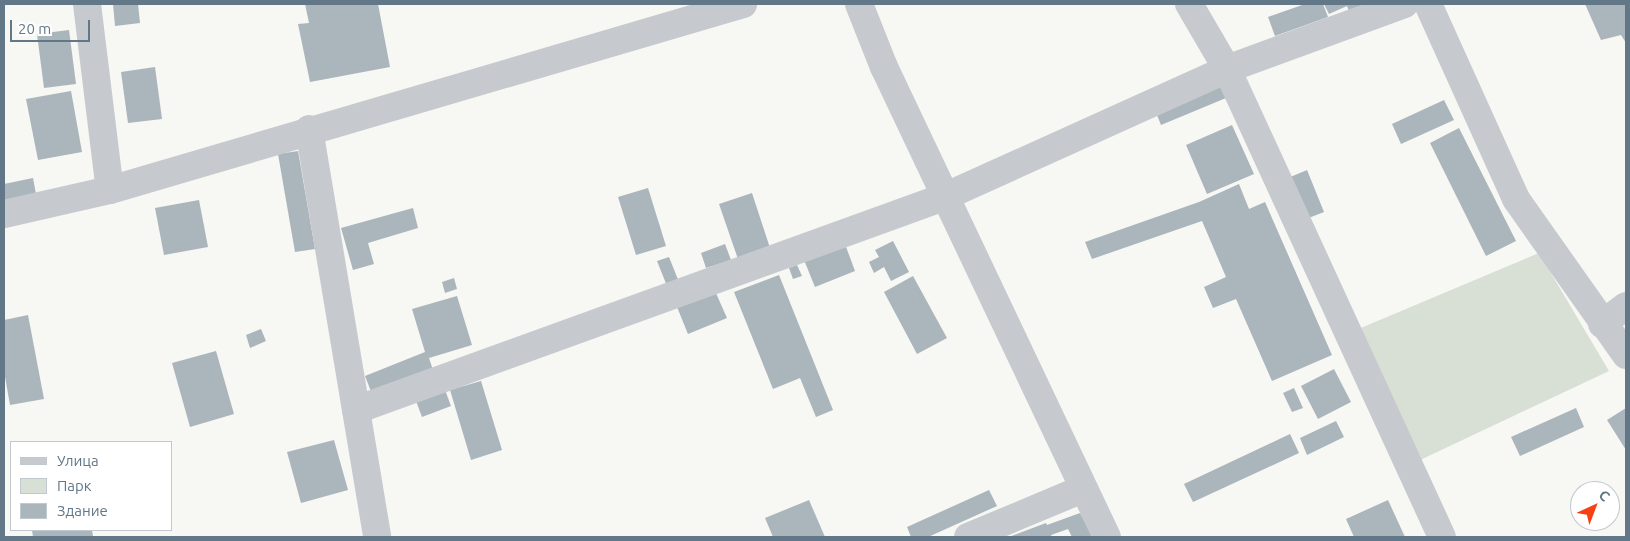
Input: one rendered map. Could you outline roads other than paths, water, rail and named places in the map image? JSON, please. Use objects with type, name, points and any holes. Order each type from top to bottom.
[{"type":"street","points":[[87,4],[110,190]]},
{"type":"street","points":[[4,214],[110,190],[309,129],[743,4]]},
{"type":"street","points":[[859,4],[884,68],[944,197],[1082,489],[1107,537]]},
{"type":"street","points":[[1189,4],[1227,69],[1442,537]]},
{"type":"street","points":[[356,410],[944,197],[1227,69],[1405,4]]},
{"type":"street","points":[[1428,4],[1516,199],[1602,324],[1626,355]]},
{"type":"street","points":[[309,129],[378,537]]},
{"type":"street","points":[[1602,324],[1626,306]]},
{"type":"street","points":[[968,537],[1082,489]]}]
